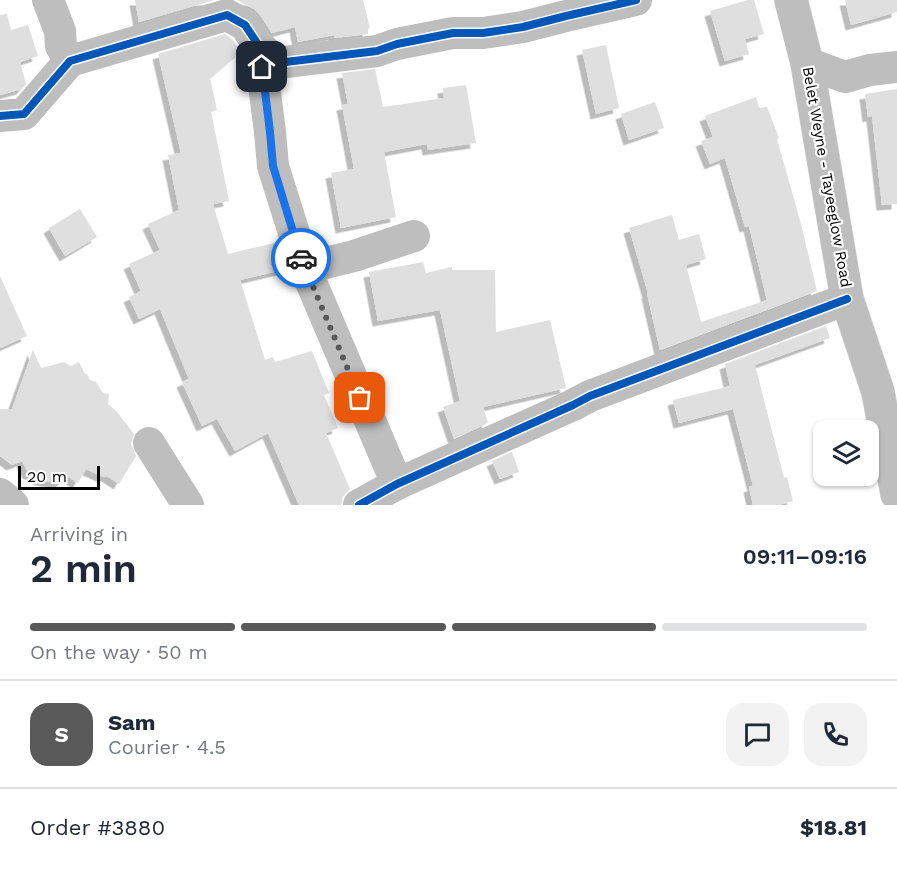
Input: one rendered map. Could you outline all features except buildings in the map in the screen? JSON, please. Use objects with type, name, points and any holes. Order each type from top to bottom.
[{"type":"main road","name":"Belet Weyne - Tayeeglow Road","points":[[791,0],[807,63],[847,299],[887,390],[897,494]]},
{"type":"street","points":[[48,0],[60,30],[61,46],[70,61]]},
{"type":"street","points":[[0,116],[24,114],[70,61],[227,15],[245,25],[259,46],[277,63],[377,51],[397,44],[453,33],[483,33],[523,27],[636,0]]},
{"type":"street","points":[[259,46],[273,166],[305,268],[397,484]]},
{"type":"street","points":[[807,63],[845,77],[870,69],[897,67]]},
{"type":"street","points":[[305,268],[354,256],[414,236]]},
{"type":"street","points":[[359,505],[397,484],[590,396],[847,299]]},
{"type":"street","points":[[149,443],[188,505]]},
{"type":"street","points":[[0,494],[13,505]]},
{"type":"cycle path","points":[[0,116],[24,114],[70,61],[227,15],[245,25],[259,46],[277,63],[377,51],[397,44],[453,33],[483,33],[523,27],[636,0]]},
{"type":"cycle path","points":[[359,505],[397,484],[590,396],[847,299]]},
{"type":"way so far","points":[[301,258],[360,398]]},
{"type":"route","points":[[262,67],[273,166],[301,258]]}]
